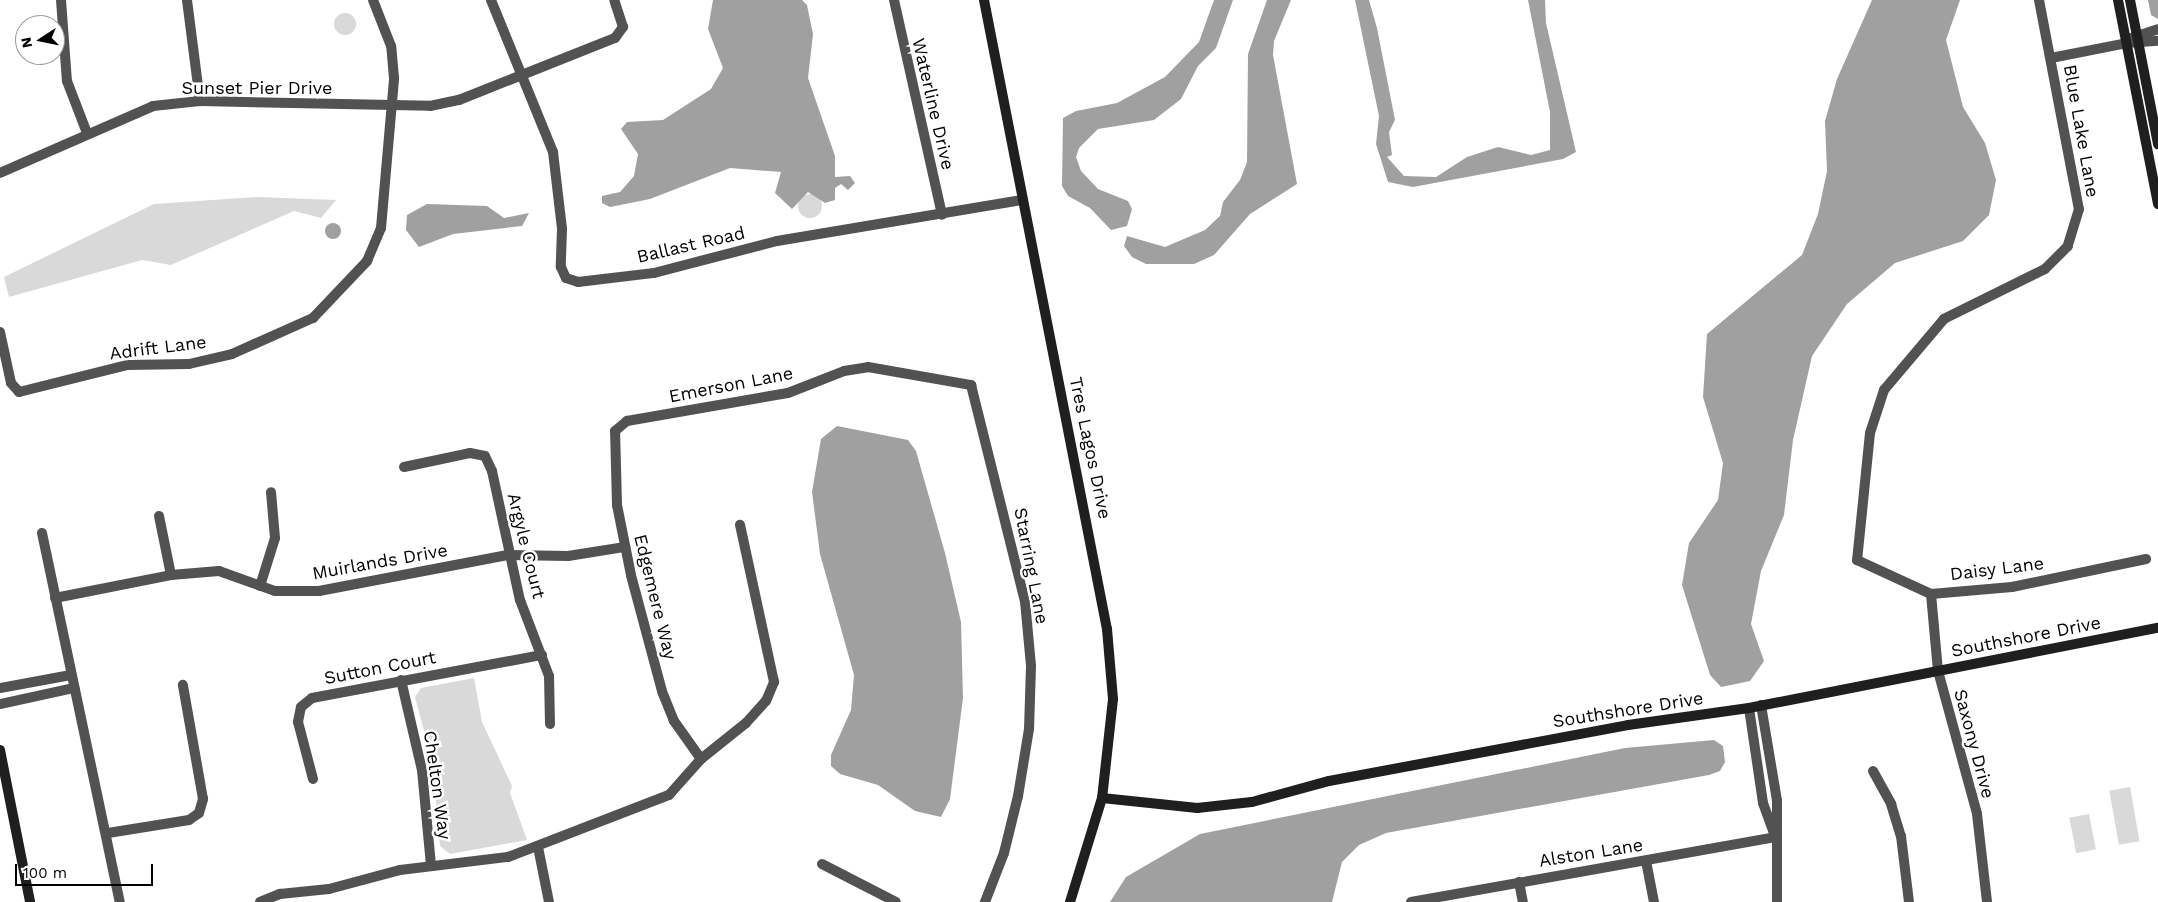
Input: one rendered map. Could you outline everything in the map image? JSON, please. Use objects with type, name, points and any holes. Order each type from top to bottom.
[{"type":"street","points":[[61,0],[67,81],[87,133]]},
{"type":"street","points":[[187,0],[200,102]]},
{"type":"street","name":"Adrift Lane","points":[[0,332],[11,383],[25,391],[127,366],[189,364],[232,354],[312,318],[367,261],[381,228],[393,106],[390,46],[373,0]]},
{"type":"street","name":"Ballast Road","points":[[491,0],[524,76],[553,152],[562,228],[561,267],[566,278],[578,282],[654,273],[777,241],[1022,200]]},
{"type":"street","points":[[524,76],[615,38],[623,27],[614,0]]},
{"type":"street","name":"Waterline Drive","points":[[894,0],[942,214]]},
{"type":"street","name":"Tres Lagos Drive","points":[[984,0],[1107,628],[1113,699],[1102,798],[1070,902]]},
{"type":"street","name":"Blue Lake Lane","points":[[1857,560],[1870,433],[1884,390],[1944,319],[2045,268],[2068,246],[2080,210],[2039,0]]},
{"type":"street","points":[[2118,0],[2158,204]]},
{"type":"street","points":[[2130,0],[2158,144]]},
{"type":"street","points":[[2127,42],[2136,34],[2158,29]]},
{"type":"street","points":[[2051,58],[2127,42],[2139,45],[2158,41]]},
{"type":"street","name":"Sunset Pier Drive","points":[[0,173],[87,133],[153,106],[200,102],[393,106],[459,100],[524,76]]},
{"type":"street","name":"Emerson Lane","points":[[615,431],[627,421],[788,393],[844,371],[868,367],[972,385]]},
{"type":"street","name":"Starring Lane","points":[[972,385],[1025,602],[1031,666],[1029,730],[1018,796],[986,902]]},
{"type":"street","name":"Edgemere Way","points":[[615,431],[617,505],[625,547],[662,691],[674,721],[701,759]]},
{"type":"street","name":"Argyle Court","points":[[404,467],[470,453],[485,456],[492,471],[508,555],[549,676],[550,724]]},
{"type":"street","points":[[260,586],[275,538],[271,492]]},
{"type":"street","points":[[159,516],[171,575]]},
{"type":"street","points":[[260,902],[280,894],[328,889],[431,866],[508,856],[538,847],[669,795],[701,759],[746,723],[766,701],[774,682],[740,524]]},
{"type":"street","points":[[42,533],[71,675],[108,834],[120,902]]},
{"type":"street","name":"Muirlands Drive","points":[[55,598],[171,575],[218,571],[275,591],[319,591],[508,555],[568,556],[625,547]]},
{"type":"street","name":"Daisy Lane","points":[[1857,560],[1931,594],[2012,587],[2146,559]]},
{"type":"street","name":"Saxony Drive","points":[[1931,594],[1938,671],[1956,751],[1977,814],[1987,902]]},
{"type":"street","name":"Southshore Drive","points":[[1102,798],[1197,808],[1252,802],[1329,780],[1628,725],[1748,708],[2158,628]]},
{"type":"street","name":"Sutton Court","points":[[313,779],[298,722],[301,707],[312,698],[542,655]]},
{"type":"street","points":[[0,688],[71,675]]},
{"type":"street","name":"Chelton Way","points":[[401,680],[422,770],[431,866]]},
{"type":"street","points":[[26,684],[29,698]]},
{"type":"street","points":[[108,834],[189,820],[199,813],[202,799],[183,685]]},
{"type":"street","points":[[0,704],[74,688]]},
{"type":"street","points":[[1761,705],[1775,788],[1777,902]]},
{"type":"street","points":[[1748,708],[1762,790],[1775,837]]},
{"type":"street","points":[[0,750],[30,902]]},
{"type":"street","points":[[1873,771],[1891,804],[1901,836],[1909,902]]},
{"type":"street","points":[[1762,790],[1775,788]]},
{"type":"street","name":"Alston Lane","points":[[1411,902],[1775,837]]},
{"type":"street","points":[[538,847],[549,902]]},
{"type":"street","points":[[1646,861],[1654,902]]},
{"type":"street","points":[[822,864],[896,902]]},
{"type":"street","points":[[1518,882],[1522,902]]},
{"type":"shaded area","points":[[713,0],[802,0],[807,5],[813,34],[808,78],[835,156],[835,177],[850,176],[855,183],[848,190],[841,184],[835,188],[835,200],[825,203],[808,192],[792,209],[775,193],[781,172],[730,168],[650,199],[610,207],[602,203],[602,196],[620,192],[634,176],[638,154],[621,129],[627,122],[663,120],[711,89],[723,68],[708,29]]},
{"type":"shaded area","points":[[1214,0],[1233,0],[1216,48],[1198,66],[1181,99],[1154,120],[1098,129],[1079,148],[1076,157],[1081,171],[1098,189],[1128,201],[1132,209],[1127,226],[1111,230],[1090,208],[1068,196],[1062,186],[1063,118],[1076,111],[1117,103],[1165,77],[1199,42]]},
{"type":"shaded area","points":[[1267,0],[1291,0],[1274,41],[1273,55],[1297,184],[1250,214],[1214,255],[1194,264],[1146,264],[1132,257],[1124,246],[1127,236],[1165,247],[1205,230],[1220,216],[1223,202],[1240,180],[1247,162],[1248,54]]},
{"type":"shaded area","points":[[1355,0],[1369,0],[1377,28],[1395,120],[1389,132],[1392,155],[1387,157],[1404,176],[1436,177],[1467,157],[1498,147],[1531,155],[1550,150],[1550,112],[1528,0],[1545,0],[1546,23],[1576,152],[1563,159],[1413,187],[1388,182],[1376,144],[1379,116]]},
{"type":"shaded area","points":[[1872,0],[1960,0],[1946,40],[1963,107],[1985,143],[1996,180],[1989,215],[1963,241],[1895,263],[1847,304],[1812,356],[1793,440],[1784,515],[1761,571],[1751,624],[1764,661],[1750,681],[1721,687],[1710,675],[1682,585],[1689,543],[1718,500],[1723,463],[1703,397],[1707,334],[1802,255],[1818,214],[1827,171],[1825,121],[1837,79]]},
{"type":"shaded area","points":[[2148,0],[2158,0],[2158,19],[2151,15]]},
{"type":"shaded area","points":[[345,13],[353,16],[356,24],[353,32],[345,35],[337,32],[334,24],[337,16]]},
{"type":"shaded area","points":[[810,194],[815,195],[821,201],[821,211],[815,217],[810,218],[805,217],[799,211],[798,206],[799,201],[805,195]]},
{"type":"shaded area","points":[[257,197],[336,200],[321,218],[294,211],[171,265],[142,260],[9,297],[4,277],[154,204]]},
{"type":"shaded area","points":[[427,204],[487,206],[504,218],[529,213],[522,226],[453,234],[419,247],[406,230],[407,215]]},
{"type":"shaded area","points":[[330,223],[336,223],[341,228],[339,237],[330,239],[325,234],[325,228]]},
{"type":"shaded area","points":[[837,426],[908,440],[916,451],[945,553],[961,622],[963,698],[950,799],[941,817],[915,811],[878,785],[840,774],[831,766],[831,755],[851,710],[854,675],[820,554],[812,492],[821,439]]},
{"type":"shaded area","points":[[474,678],[482,722],[512,786],[510,793],[527,840],[450,854],[440,846],[432,761],[415,697],[421,688]]},
{"type":"shaded area","points":[[1714,740],[1723,746],[1725,762],[1720,771],[1709,775],[1386,833],[1359,845],[1342,862],[1332,902],[1110,902],[1126,877],[1200,834],[1625,748]]},
{"type":"shaded area","points":[[2130,787],[2140,841],[2119,845],[2109,791]]},
{"type":"shaded area","points":[[2089,814],[2096,849],[2076,853],[2069,818]]}]
